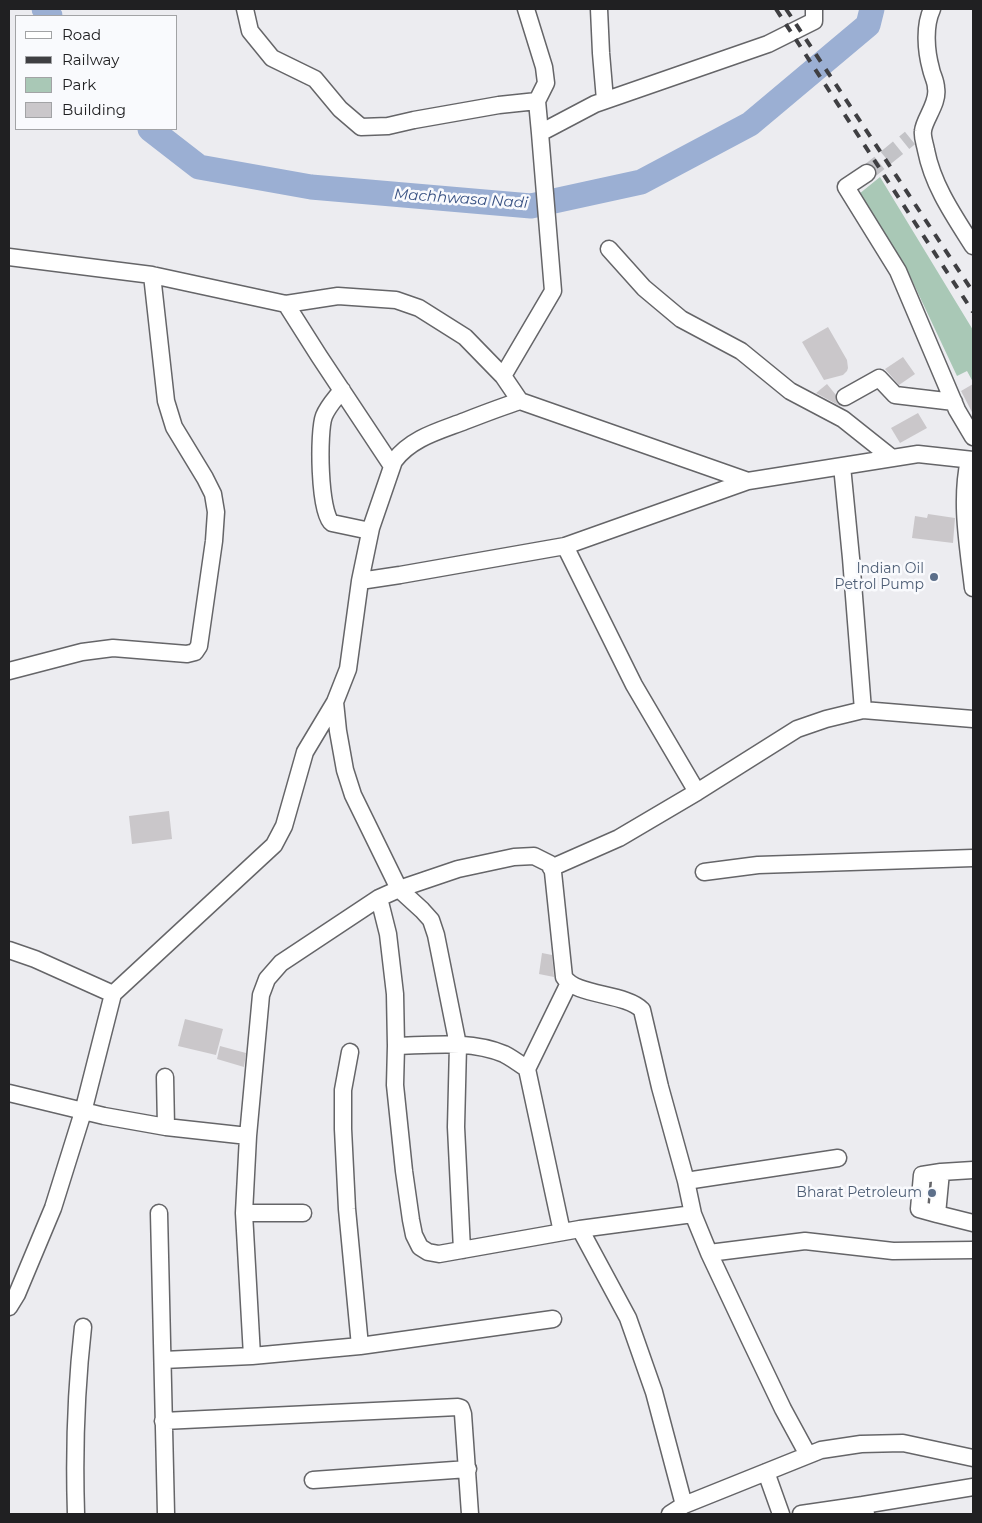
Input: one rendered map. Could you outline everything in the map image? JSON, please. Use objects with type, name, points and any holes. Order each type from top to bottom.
[{"type":"street","points":[[245,9],[250,31],[272,58],[315,79],[340,109],[361,127],[388,126],[500,105],[537,101]]},
{"type":"street","points":[[503,376],[553,291],[537,101],[546,82],[544,66],[526,9]]},
{"type":"street","points":[[599,9],[605,100]]},
{"type":"street","points":[[540,134],[605,100],[768,44],[814,21],[814,9]]},
{"type":"street","points":[[932,9],[929,16],[927,40],[930,68],[937,89],[932,110],[916,134],[944,200],[973,246]]},
{"type":"street","points":[[867,173],[846,187],[898,271],[954,402],[973,437]]},
{"type":"street","points":[[609,250],[644,288],[681,319],[741,351],[790,391],[843,419],[892,458]]},
{"type":"street","points":[[9,257],[152,275],[286,304],[338,296],[396,300],[419,308],[465,338],[503,376],[520,400],[748,481]]},
{"type":"street","points":[[9,671],[82,652],[113,648],[188,654],[195,652],[199,646],[214,541],[216,512],[212,494],[205,478],[174,427],[166,401],[152,275]]},
{"type":"street","points":[[286,304],[392,466]]},
{"type":"street","points":[[845,397],[879,378],[895,396],[954,402]]},
{"type":"street","points":[[342,390],[327,409],[322,422],[320,437],[323,496],[329,521],[370,531]]},
{"type":"street","points":[[11,1295],[53,1208],[83,1112],[114,994],[274,845],[284,826],[305,752],[335,702],[348,670],[360,580],[370,531],[392,466],[401,452],[425,436],[520,400]]},
{"type":"street","points":[[360,580],[400,575],[565,546],[748,481],[918,454],[971,460],[965,500],[973,588]]},
{"type":"street","points":[[842,466],[852,558],[863,710]]},
{"type":"street","points":[[565,546],[634,685],[697,792]]},
{"type":"street","points":[[335,702],[345,770],[353,795],[399,889],[431,920],[436,935],[458,1045],[456,1127],[462,1250]]},
{"type":"street","points":[[552,868],[618,838],[697,792],[797,729],[826,719],[863,710],[973,719]]},
{"type":"street","points":[[252,1356],[244,1213],[248,1136],[261,995],[267,979],[281,963],[379,898],[399,889],[458,869],[524,856],[534,856],[550,864],[552,868],[564,977],[569,983],[634,1004],[642,1010],[660,1087],[694,1214],[709,1253],[779,1401],[808,1455]]},
{"type":"street","points":[[704,872],[758,865],[973,858]]},
{"type":"street","points":[[379,898],[388,934],[395,994],[395,1085],[399,1126],[414,1235],[420,1247],[428,1252],[439,1254],[580,1229],[694,1214]]},
{"type":"street","points":[[9,950],[114,994]]},
{"type":"street","points":[[562,1232],[527,1069],[569,983]]},
{"type":"street","points":[[396,1046],[458,1045],[484,1047],[505,1055],[527,1069]]},
{"type":"street","points":[[350,1052],[344,1090],[343,1129],[347,1209],[360,1346]]},
{"type":"street","points":[[165,1077],[166,1127]]},
{"type":"street","points":[[9,1093],[83,1112],[166,1127],[248,1136]]},
{"type":"street","points":[[686,1181],[838,1158]]},
{"type":"street","points":[[973,1170],[941,1172],[937,1214],[973,1223]]},
{"type":"street","points":[[159,1213],[166,1514]]},
{"type":"street","points":[[244,1213],[303,1213]]},
{"type":"street","points":[[580,1229],[628,1318],[654,1392],[684,1505]]},
{"type":"street","points":[[709,1253],[805,1241],[893,1252],[973,1250]]},
{"type":"street","points":[[163,1360],[252,1356],[360,1346],[553,1319]]},
{"type":"street","points":[[76,1514],[75,1451],[79,1363],[84,1326]]},
{"type":"street","points":[[163,1421],[458,1407],[461,1408],[463,1414],[470,1514]]},
{"type":"street","points":[[670,1514],[684,1505],[822,1450],[853,1445],[903,1443],[973,1458]]},
{"type":"street","points":[[313,1480],[468,1469]]},
{"type":"street","points":[[766,1472],[781,1514]]},
{"type":"street","points":[[801,1514],[864,1510],[973,1487]]},
{"type":"green space","points":[[880,177],[973,330],[973,382],[967,371],[957,376],[910,276],[859,194]]},
{"type":"building","points":[[828,327],[847,360],[848,368],[843,375],[824,380],[802,342]]},
{"type":"building","points":[[903,357],[915,374],[899,385],[885,369]]},
{"type":"building","points":[[827,384],[836,395],[836,401],[840,406],[816,393]]},
{"type":"building","points":[[973,384],[973,414],[961,391]]},
{"type":"building","points":[[918,413],[927,428],[900,443],[891,428]]},
{"type":"building","points":[[928,514],[955,518],[953,543],[912,538],[915,516],[927,518]]},
{"type":"building","points":[[169,811],[172,839],[132,844],[129,816]]},
{"type":"building","points":[[542,953],[552,955],[554,977],[539,974]]},
{"type":"building","points":[[185,1019],[223,1029],[216,1055],[178,1046]]},
{"type":"building","points":[[220,1046],[246,1053],[244,1067],[217,1059]]},
{"type":"waterway","name":"Machhwasa Nadi","points":[[44,9],[49,15]]},
{"type":"waterway","name":"Machhwasa Nadi","points":[[151,130],[199,167],[311,187],[531,206],[641,182],[750,124],[868,25],[872,9]]},
{"type":"tunnel","points":[[867,173],[910,138]]},
{"type":"railway","points":[[776,9],[973,312]]},
{"type":"railway","points":[[786,9],[973,292]]},
{"type":"place","name":"Indian Oil Petrol Pump","points":[[934,577]]},
{"type":"place","name":"Bharat Petroleum","points":[[932,1193]]}]
